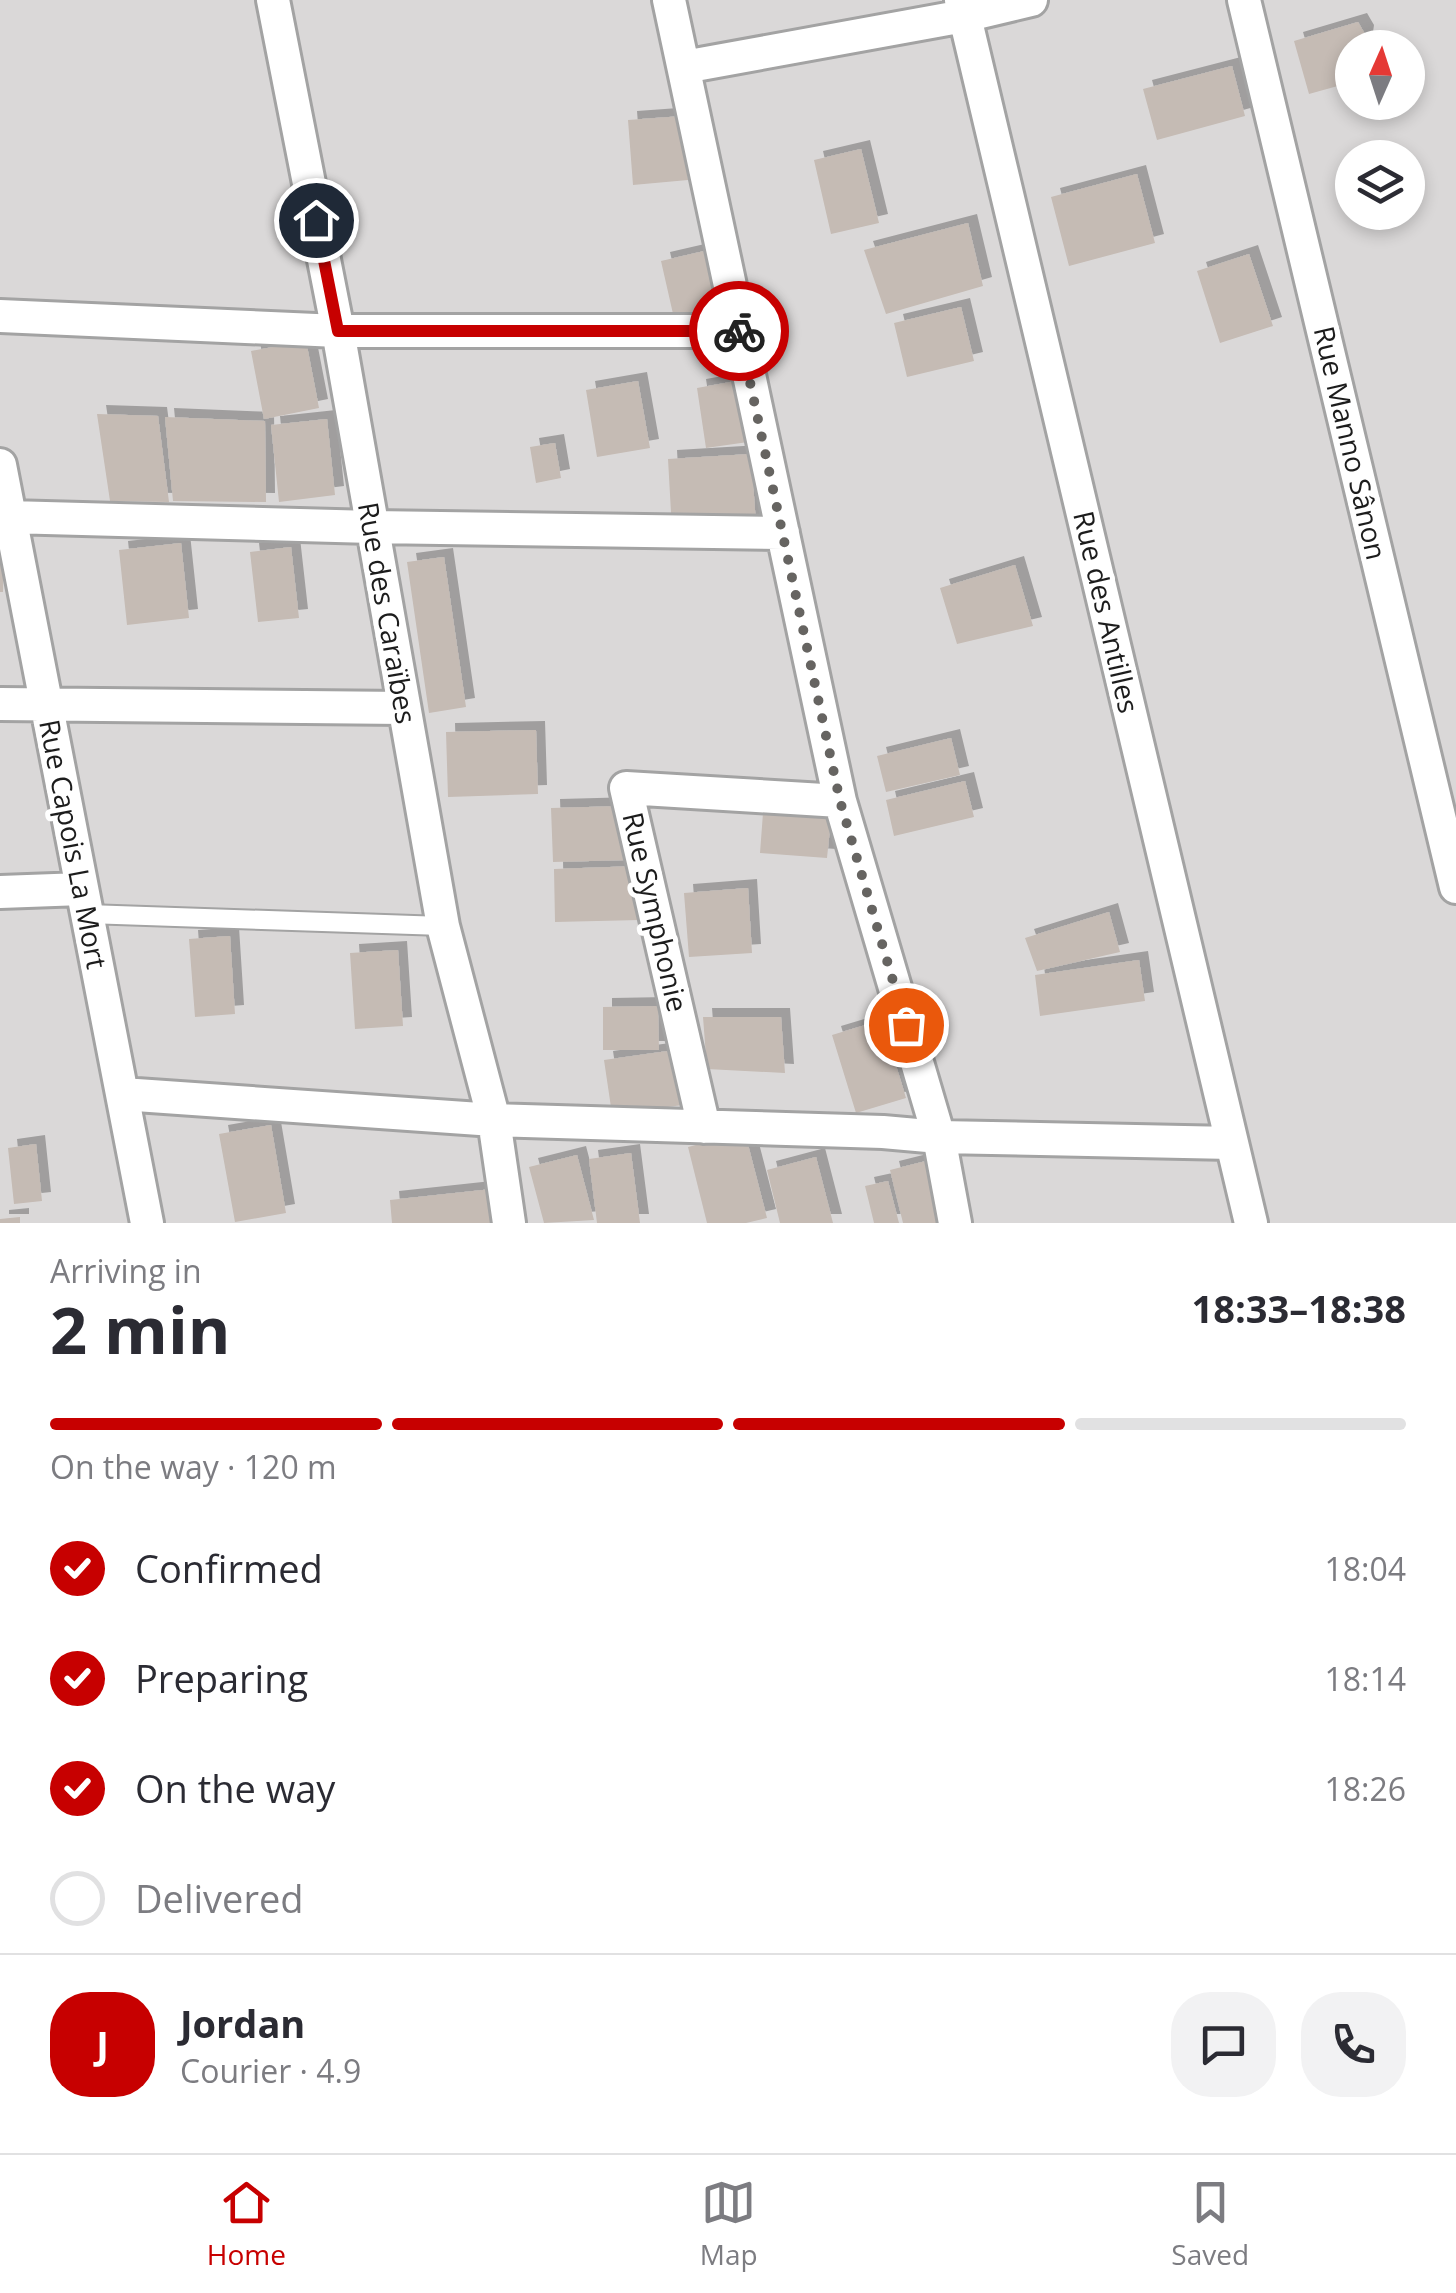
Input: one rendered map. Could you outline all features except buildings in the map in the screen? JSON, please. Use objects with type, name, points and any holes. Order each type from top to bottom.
[{"type":"street","name":"Rue des Caraïbes","points":[[273,0],[338,331],[443,926],[494,1120],[508,1223]]},
{"type":"street","points":[[669,0],[840,801],[939,1137],[956,1223]]},
{"type":"street","points":[[684,67],[962,8],[1031,0]]},
{"type":"street","name":"Rue Manno Sânon","points":[[1244,0],[1456,887]]},
{"type":"street","name":"Rue des Antilles","points":[[962,8],[1251,1223]]},
{"type":"street","points":[[0,316],[338,331],[741,331]]},
{"type":"street","name":"Rue Capois La Mort","points":[[0,465],[147,1223]]},
{"type":"street","points":[[9,517],[372,528],[783,533]]},
{"type":"street","points":[[0,704],[404,708]]},
{"type":"street","name":"Rue Symphonie","points":[[704,1127],[626,788],[840,801]]},
{"type":"street","points":[[0,892],[84,902]]},
{"type":"street","points":[[122,1094],[494,1120],[939,1137],[1232,1143]]},
{"type":"lane","points":[[84,902],[443,926]]},
{"type":"shaded area","points":[[0,0],[1456,0],[1456,1223],[0,1223]]},
{"type":"way so far","points":[[739,331],[840,801],[906,1025]]},
{"type":"route","points":[[316,220],[338,331],[739,331]]}]
